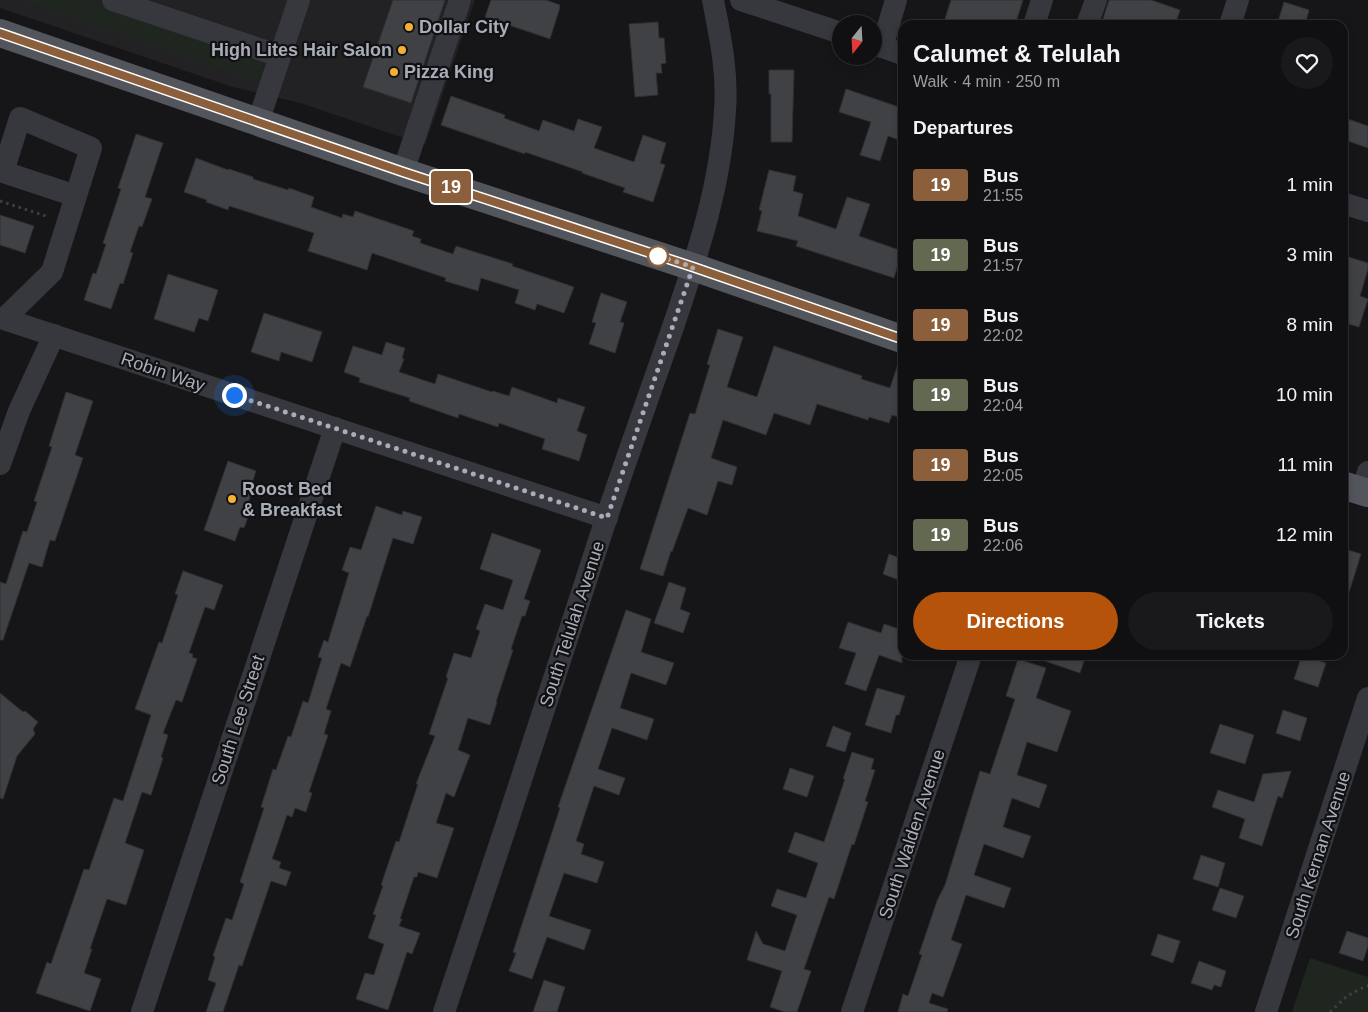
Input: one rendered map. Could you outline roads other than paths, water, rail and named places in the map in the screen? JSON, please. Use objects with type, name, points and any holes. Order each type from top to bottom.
[{"type":"main road","points":[[0,34],[403,172],[693,267],[898,338]]},
{"type":"street","points":[[112,0],[280,56]]},
{"type":"street","points":[[258,122],[299,0]]},
{"type":"street","points":[[403,172],[460,0]]},
{"type":"street","name":"South Telulah Avenue","points":[[444,1012],[607,518],[693,267],[715,187],[720,163],[725,112],[725,88],[722,48],[713,0]]},
{"type":"street","points":[[741,0],[832,30]]},
{"type":"street","points":[[886,48],[896,0]]},
{"type":"street","points":[[1036,20],[1042,0]]},
{"type":"street","points":[[1089,20],[1096,0]]},
{"type":"street","points":[[1232,20],[1238,0]]},
{"type":"street","name":"Robin Way","points":[[76,196],[52,272],[4,319],[607,518]]},
{"type":"street","points":[[1348,205],[1368,211]]},
{"type":"street","points":[[0,464],[19,411],[54,335]]},
{"type":"street","name":"South Lee Street","points":[[142,1012],[335,428]]},
{"type":"street","name":"South Walden Avenue","points":[[852,1012],[969,660]]},
{"type":"street","name":"South Kernan Avenue","points":[[1266,1012],[1368,698]]},
{"type":"place","name":"Dollar City","points":[[409,27]]},
{"type":"place","name":"High Lites Hair Salon","points":[[402,50]]},
{"type":"place","name":"Pizza King","points":[[394,72]]},
{"type":"place","name":"Roost Bed & Breakfast","points":[[232,499]]}]
